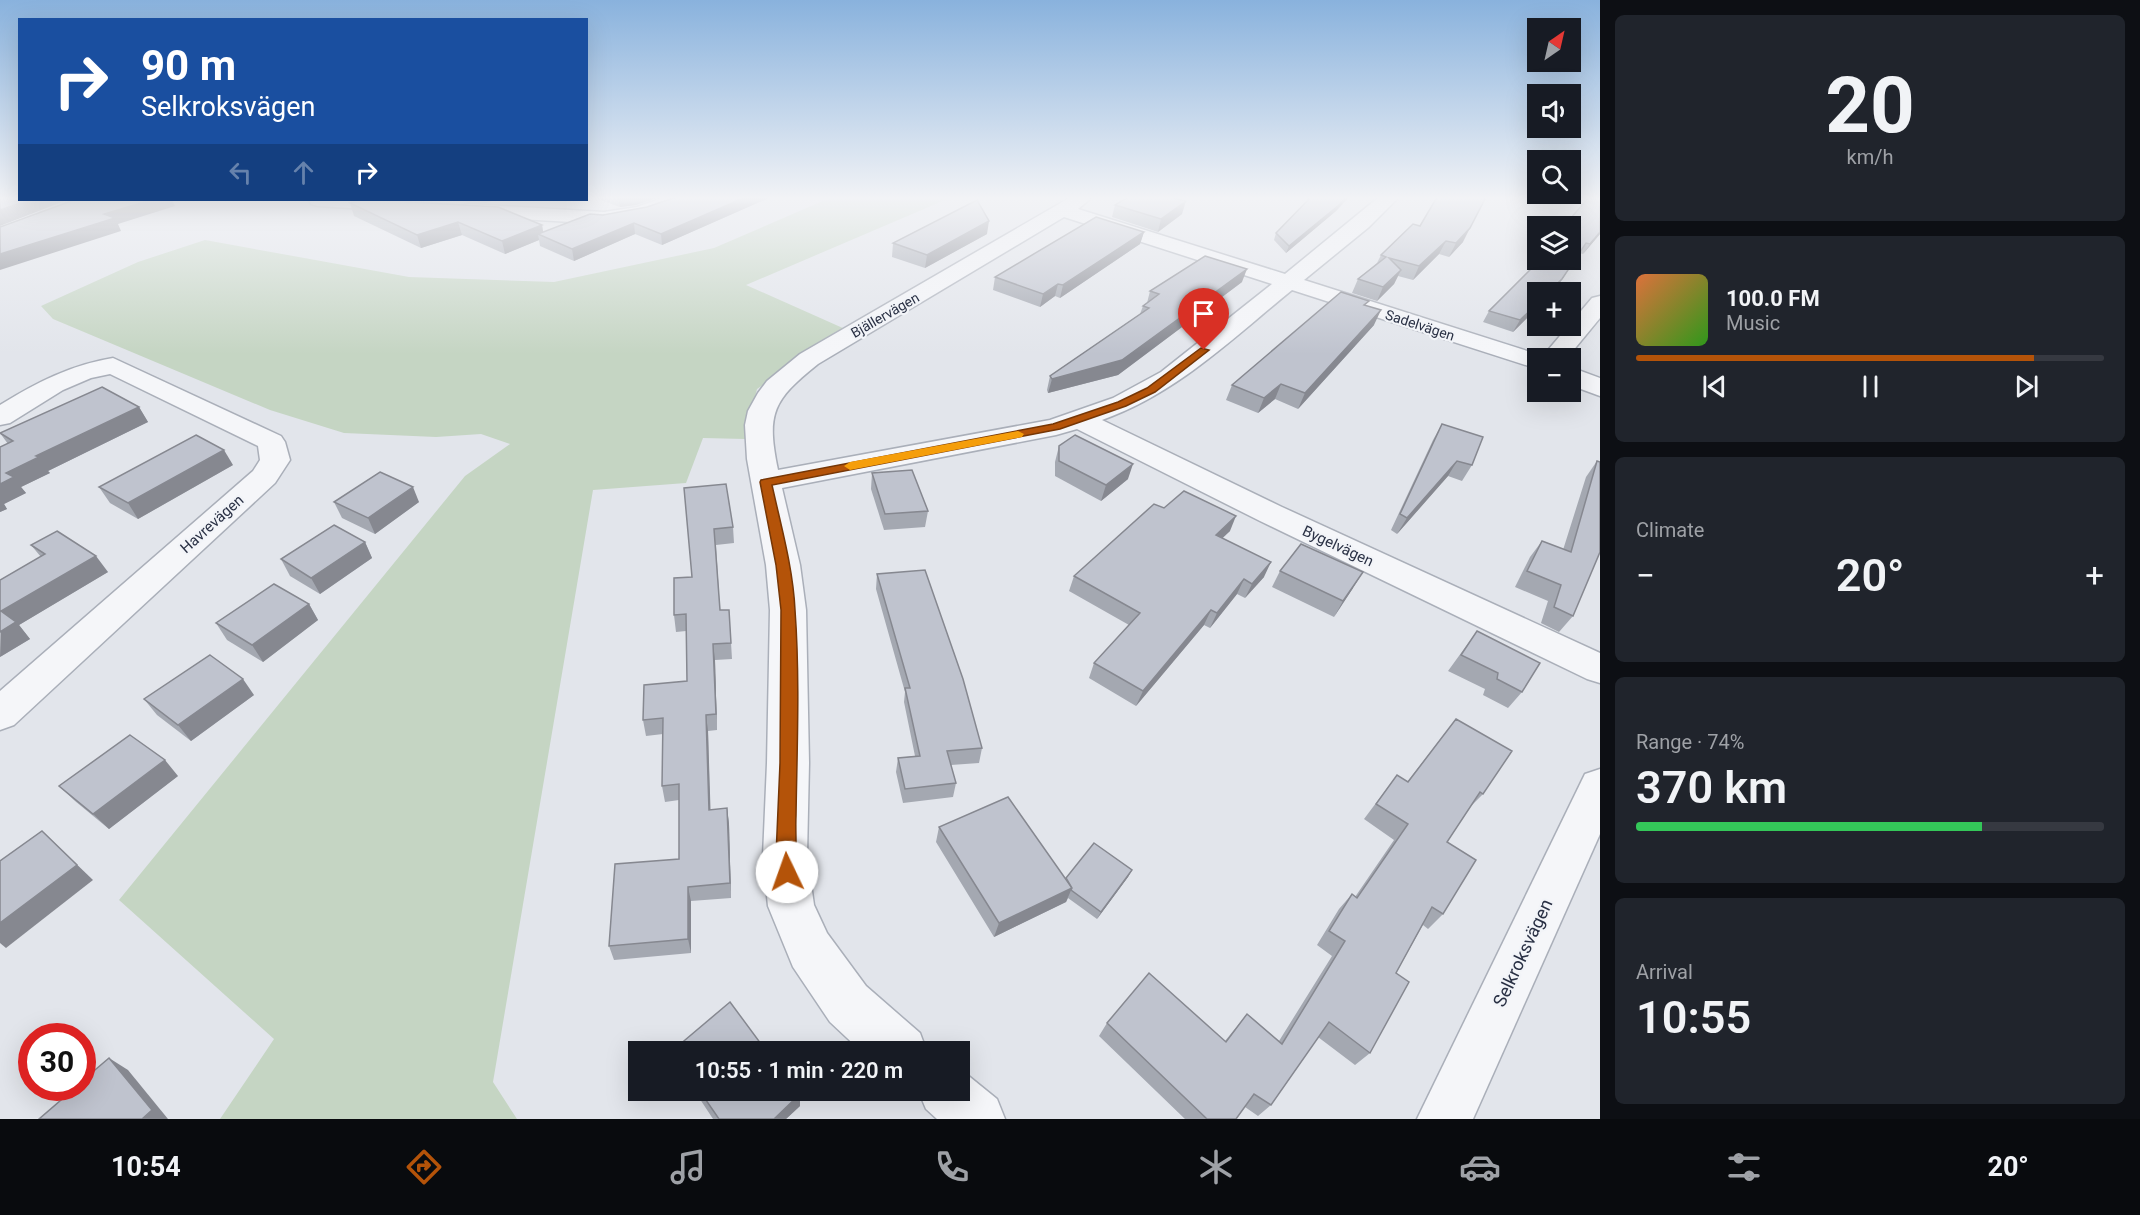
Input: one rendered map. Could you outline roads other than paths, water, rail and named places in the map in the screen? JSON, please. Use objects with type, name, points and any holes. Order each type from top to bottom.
[{"type":"street","name":"Bjällervägen","points":[[766,482],[760,455],[758,420],[766,397],[787,376],[809,359],[995,249]]},
{"type":"street","name":"Sadelvägen","points":[[1184,249],[1527,359]]},
{"type":"street","points":[[889,1041],[848,1004],[810,950],[791,906],[785,856],[788,763],[788,610],[783,565],[766,482],[1056,427],[1122,404],[1170,377],[1329,249]]},
{"type":"street","points":[[1562,348],[1600,303]]},
{"type":"street","name":"Havrevägen","points":[[0,417],[66,377],[91,368],[113,366],[271,442],[275,460],[264,477],[0,714]]},
{"type":"street","points":[[1581,380],[1600,388]]},
{"type":"street","name":"Bygelvägen","points":[[1078,419],[1271,514],[1600,669]]},
{"type":"street","name":"Selkroksvägen","points":[[1445,1119],[1600,788]]},
{"type":"street","points":[[957,1101],[977,1119]]}]
